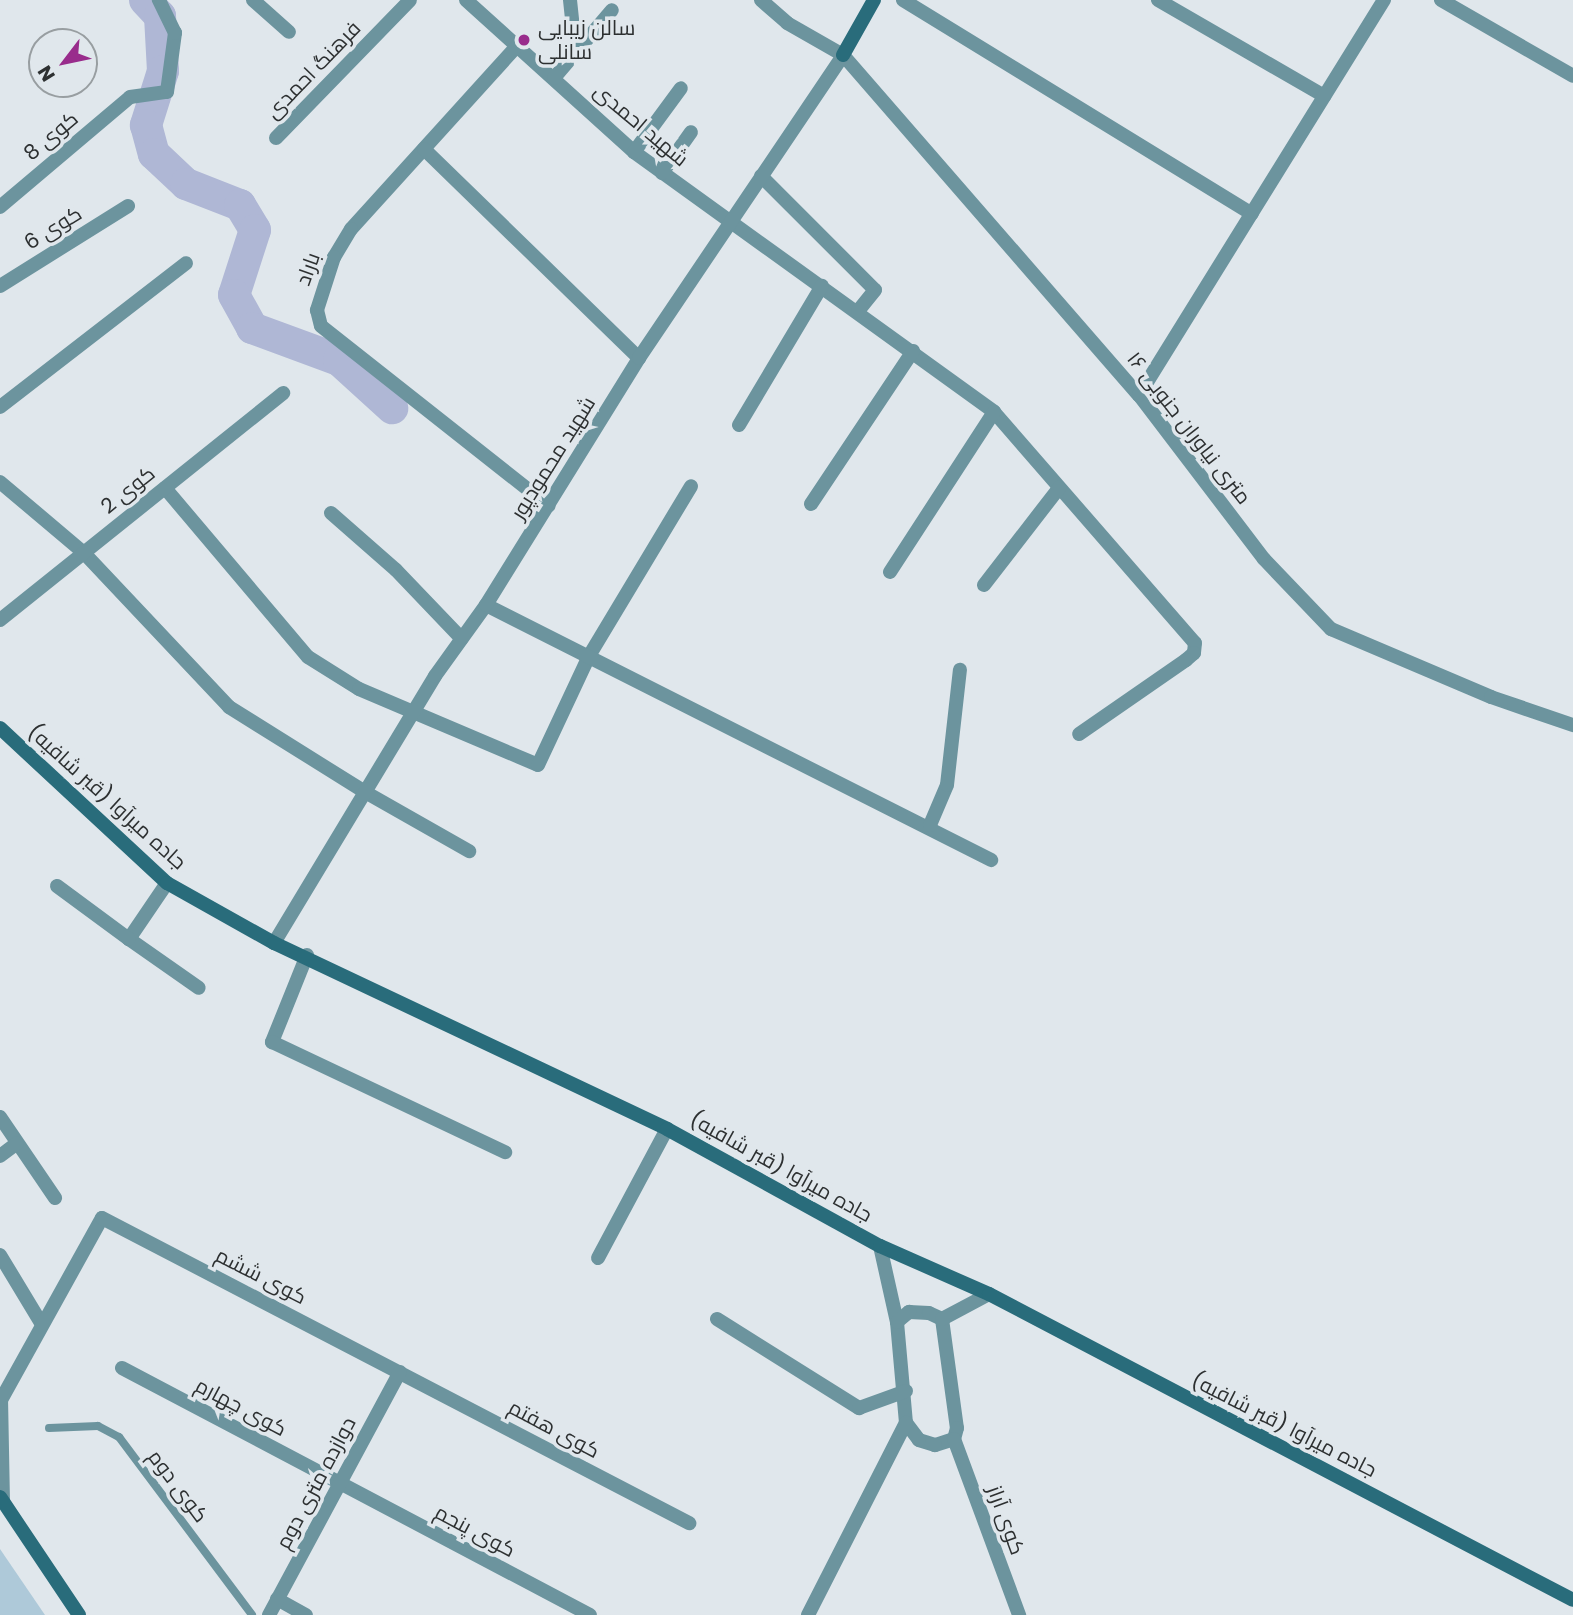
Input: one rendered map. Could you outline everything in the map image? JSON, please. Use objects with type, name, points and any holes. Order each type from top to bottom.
[{"type":"street","name":"کوی 8","points":[[0,207],[130,97],[167,92],[175,33],[159,0]]},
{"type":"street","points":[[253,0],[289,32]]},
{"type":"street","name":"فرهنگ احمدی","points":[[276,138],[410,0]]},
{"type":"street","name":"شهید احمدی","points":[[466,0],[634,152],[858,311],[994,412],[1195,643],[1194,653],[1186,660],[1079,734]]},
{"type":"street","points":[[570,0],[573,29],[585,42]]},
{"type":"street","name":"۱۶ متری نیاوران جنوبی","points":[[761,0],[787,23],[843,55],[1139,395],[1264,559],[1331,629],[1491,697],[1573,725]]},
{"type":"street","name":"شهید محمودپور","points":[[274,943],[413,713],[550,506],[639,358],[843,55],[874,0]]},
{"type":"street","points":[[903,0],[1252,214]]},
{"type":"street","points":[[1158,0],[1324,96]]},
{"type":"street","points":[[1139,395],[1384,0]]},
{"type":"street","points":[[1441,0],[1573,76]]},
{"type":"street","points":[[554,78],[612,10]]},
{"type":"street","name":"باراد","points":[[517,46],[351,229],[334,257],[317,310],[321,326],[550,506]]},
{"type":"street","points":[[634,152],[681,88]]},
{"type":"street","points":[[662,173],[691,132]]},
{"type":"street","points":[[424,149],[639,358]]},
{"type":"street","points":[[761,176],[875,290],[858,311]]},
{"type":"street","name":"کوی 6","points":[[0,286],[128,206]]},
{"type":"street","points":[[0,407],[186,262]]},
{"type":"street","points":[[739,425],[822,286]]},
{"type":"street","points":[[811,504],[913,351]]},
{"type":"street","name":"کوی 2","points":[[0,620],[283,393]]},
{"type":"street","points":[[890,572],[994,412]]},
{"type":"street","points":[[0,482],[83,553],[229,707],[365,792],[469,850]]},
{"type":"street","points":[[165,488],[308,657],[359,689],[538,765],[589,656],[691,486]]},
{"type":"street","points":[[985,585],[1059,488]]},
{"type":"street","points":[[331,513],[397,570],[462,639]]},
{"type":"street","points":[[486,606],[930,825],[991,860]]},
{"type":"street","points":[[930,825],[947,785],[960,670]]},
{"type":"street","name":"جاده میرآوا (قبر شافیه)","points":[[0,728],[167,883],[274,943],[307,955],[667,1129],[880,1246],[989,1294],[1573,1600]]},
{"type":"street","points":[[129,939],[167,883]]},
{"type":"street","points":[[57,886],[200,988]]},
{"type":"street","points":[[307,955],[272,1042],[505,1152]]},
{"type":"street","points":[[0,1117],[55,1198]]},
{"type":"street","points":[[598,1258],[667,1129]]},
{"type":"street","points":[[0,1156],[17,1143]]},
{"type":"street","name":"کوی ششم","points":[[41,1323],[102,1218],[400,1372]]},
{"type":"street","points":[[808,1615],[906,1423],[906,1391],[897,1322],[880,1246]]},
{"type":"street","points":[[0,1255],[41,1323],[1,1400],[2,1500],[79,1615]]},
{"type":"street","points":[[897,1322],[909,1312],[929,1312],[942,1319],[989,1294]]},
{"type":"street","points":[[717,1319],[859,1408],[906,1391]]},
{"type":"street","name":"کوی آراز","points":[[942,1319],[957,1428],[954,1439],[1019,1615]]},
{"type":"street","name":"کوی چهارم","points":[[122,1368],[340,1483]]},
{"type":"street","name":"دوازده متری دوم","points":[[269,1615],[400,1372]]},
{"type":"street","name":"کوی هفتم","points":[[400,1372],[690,1523]]},
{"type":"street","points":[[906,1423],[927,1442],[935,1445],[954,1439]]},
{"type":"street","name":"کوی پنجم","points":[[340,1483],[590,1615]]},
{"type":"street","points":[[277,1599],[306,1615]]},
{"type":"lane","name":"کوی دوم","points":[[49,1428],[98,1426],[119,1437],[252,1615]]},
{"type":"shaded area","points":[[0,1549],[45,1615],[0,1615]]},
{"type":"waterway","points":[[145,0],[160,16],[163,71],[146,125],[154,154],[186,184],[240,205],[255,230],[234,295],[252,328],[339,360],[392,408]]},
{"type":"place","name":"سالن زیبایی سانلی","points":[[524,40]]}]
